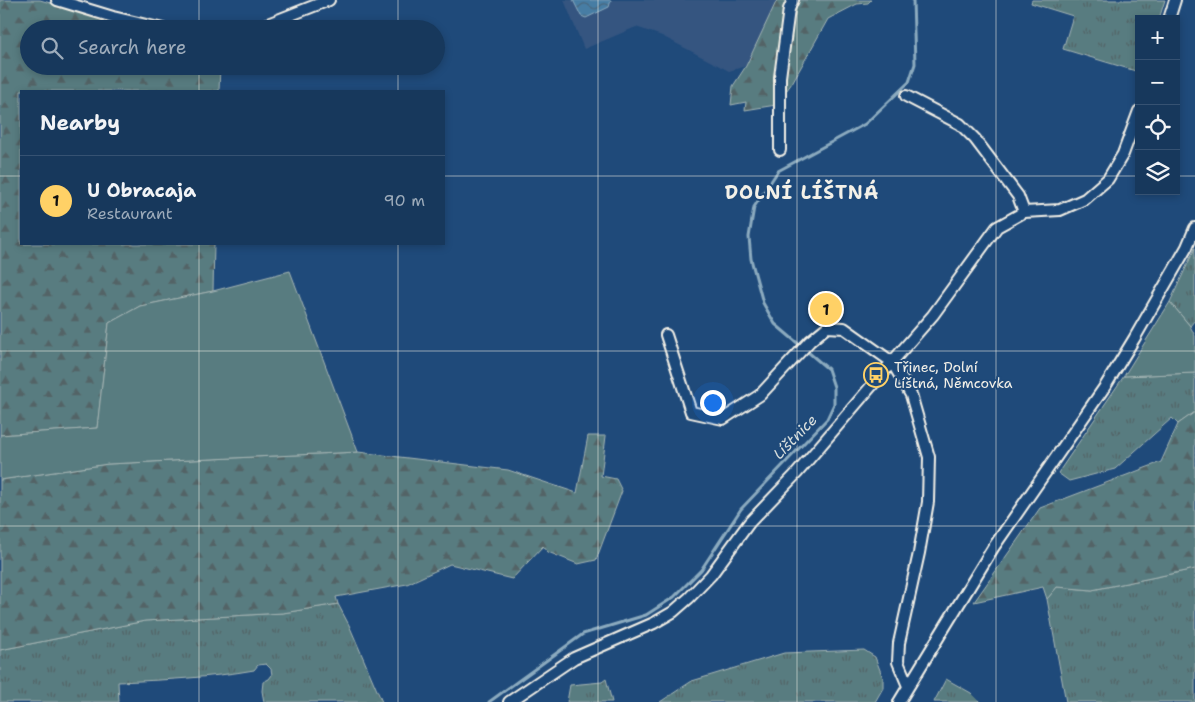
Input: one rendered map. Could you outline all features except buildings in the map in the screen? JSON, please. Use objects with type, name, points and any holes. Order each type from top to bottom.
[{"type":"street","points":[[57,0],[125,20]]},
{"type":"street","points":[[278,20],[329,0]]},
{"type":"street","points":[[780,150],[780,77],[789,9],[793,0]]},
{"type":"street","points":[[1170,15],[1175,0]]},
{"type":"street","points":[[906,96],[960,124],[975,139],[1018,196],[1024,212]]},
{"type":"street","points":[[509,702],[574,658],[654,623],[673,612],[689,598],[711,575],[749,523],[803,466],[933,315],[997,227],[1024,212],[1060,210],[1086,199],[1108,179],[1123,154],[1135,122]]},
{"type":"street","points":[[899,702],[992,548],[1106,384],[1187,247],[1195,228]]},
{"type":"street","points":[[666,335],[691,412],[723,419],[760,395],[810,341],[827,327],[844,328],[892,362],[911,395],[929,457],[928,502],[899,643],[898,662],[908,686]]},
{"type":"shaded area","points":[[564,0],[777,0],[746,66],[729,71],[662,36],[636,27],[584,49]]},
{"type":"green space","points":[[0,0],[40,0],[108,20],[20,20],[20,75],[220,75],[219,90],[20,90],[20,245],[214,245],[213,291],[140,306],[109,323],[97,428],[0,435]]},
{"type":"green space","points":[[777,0],[871,0],[868,3],[857,4],[828,19],[792,83],[776,105],[745,110],[746,102],[731,105],[733,86],[746,66]]},
{"type":"green space","points":[[1032,0],[1165,0],[1160,15],[1135,15],[1135,71],[1063,49],[1073,16],[1031,3]]},
{"type":"green space","points":[[1195,248],[1195,320],[1190,326],[1170,302]]},
{"type":"green space","points":[[290,271],[358,452],[108,464],[0,480],[0,435],[97,428],[109,323],[140,306],[213,291]]},
{"type":"green space","points":[[1170,302],[1190,326],[1195,336],[1195,373],[1124,376]]},
{"type":"green space","points":[[1195,373],[1195,412],[1178,424],[1172,418],[1115,469],[1069,481],[1058,473],[1124,376]]},
{"type":"green space","points":[[1195,412],[1195,569],[1092,590],[1057,587],[1047,599],[1043,587],[974,602],[1040,508],[1161,462],[1178,424]]},
{"type":"green space","points":[[588,436],[606,436],[601,476],[616,479],[622,491],[596,560],[578,564],[548,552],[543,546],[512,579],[450,564],[407,584],[336,597],[338,604],[283,613],[145,621],[0,650],[0,480],[108,464],[358,452],[508,470],[577,493]]},
{"type":"green space","points":[[1195,569],[1195,702],[1066,702],[1047,599],[1057,587],[1092,590]]},
{"type":"green space","points":[[338,604],[382,702],[264,702],[263,682],[272,675],[271,669],[266,664],[258,665],[254,670],[220,675],[118,682],[119,702],[0,702],[0,650],[145,621],[283,613]]},
{"type":"green space","points":[[864,650],[875,657],[883,678],[883,688],[875,702],[660,702],[692,681],[784,653]]},
{"type":"green space","points":[[606,679],[612,702],[567,702],[570,685],[602,682]]},
{"type":"green space","points":[[946,679],[971,693],[980,702],[934,702]]},
{"type":"water","points":[[573,0],[611,0],[609,7],[586,18],[581,16]]},
{"type":"waterway","name":"Líštnice","points":[[489,702],[583,634],[646,615],[674,597],[701,570],[741,509],[827,419],[834,404],[834,387],[828,369],[775,324],[763,303],[751,259],[749,237],[754,207],[778,171],[865,124],[909,82],[915,64],[913,0]]},
{"type":"place","name":"U Obracaja","points":[[826,309]]},
{"type":"place","name":"Třinec, Dolní Líštná, Němcovka","points":[[876,375]]},
{"type":"district","name":"DOLNÍ LÍŠTNÁ","points":[[802,192]]}]
